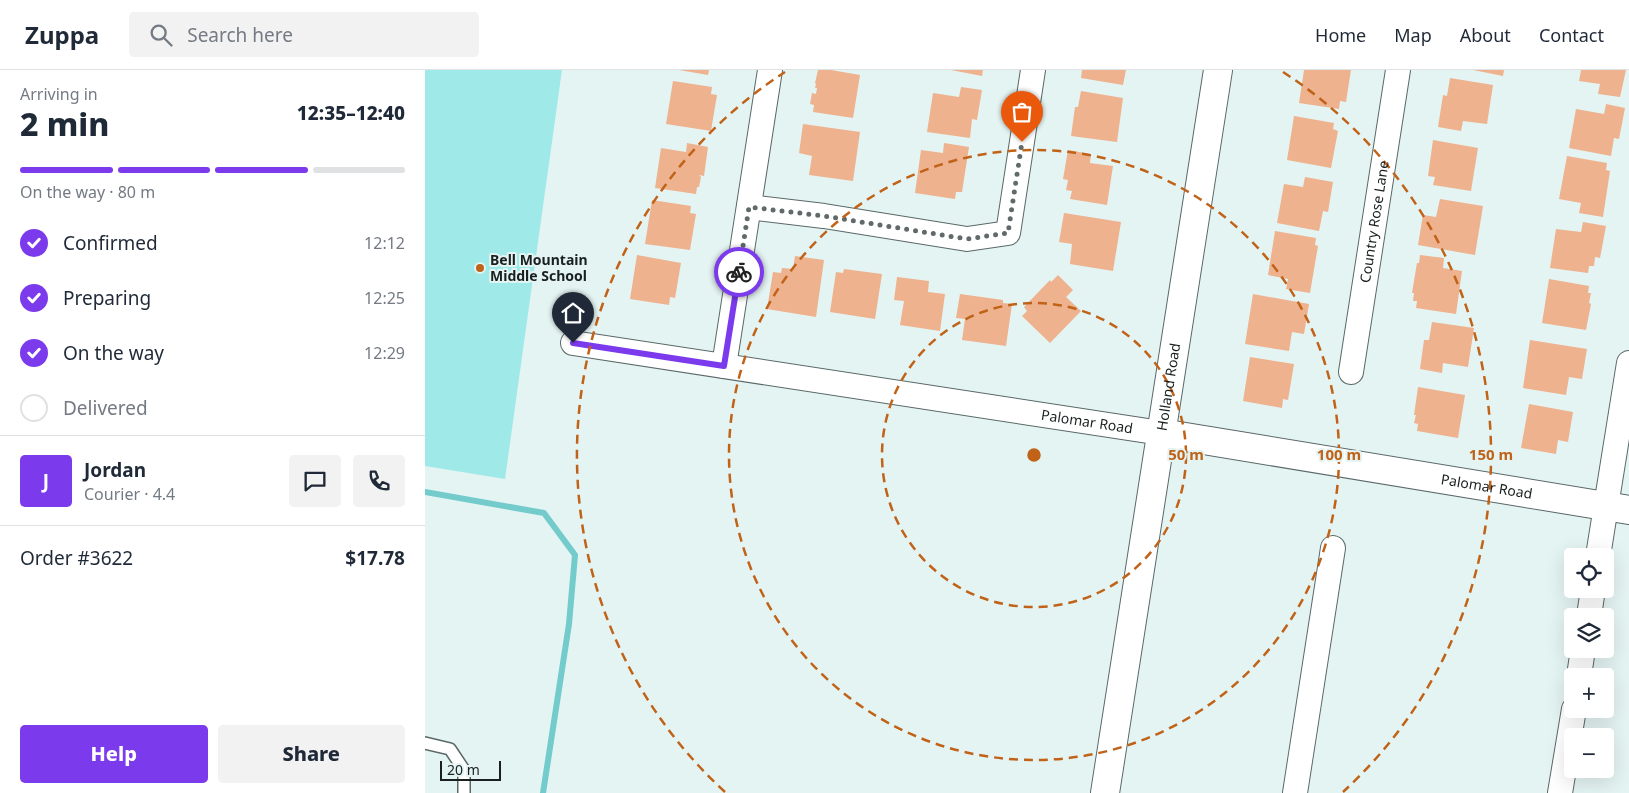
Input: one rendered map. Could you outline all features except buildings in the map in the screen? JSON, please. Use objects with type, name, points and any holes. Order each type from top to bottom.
[{"type":"main road","name":"Holland Road","points":[[1105,793],[1218,70]]},
{"type":"main road","name":"Palomar Road","points":[[1161,433],[1618,508]]},
{"type":"street","points":[[724,366],[770,70]]},
{"type":"street","points":[[749,207],[824,216],[967,239],[1008,233],[1033,70]]},
{"type":"street","name":"Country Rose Lane","points":[[1351,372],[1398,70]]},
{"type":"street","name":"Palomar Road","points":[[573,343],[1161,433]]},
{"type":"street","points":[[1601,548],[1618,508],[1629,363]]},
{"type":"street","points":[[1295,793],[1333,548]]},
{"type":"street","points":[[1560,793],[1572,718]]},
{"type":"lane","points":[[425,743],[450,749],[464,770],[463,793]]},
{"type":"shaded area","name":"Bell Mountain Middle School","points":[[425,70],[562,70],[505,479],[425,466]]},
{"type":"waterway","points":[[425,492],[544,513],[575,555],[569,624],[543,793]]},
{"type":"way so far","points":[[739,272],[749,207],[824,216],[967,239],[1008,233],[1022,142]]},
{"type":"place","name":"Bell Mountain Middle School","points":[[480,268]]},
{"type":"route","points":[[573,343],[724,366],[739,272]]}]
